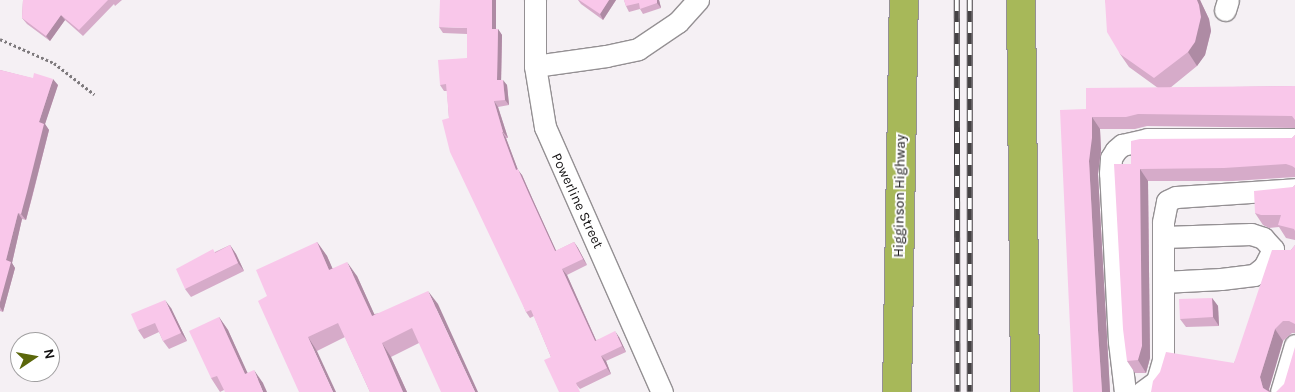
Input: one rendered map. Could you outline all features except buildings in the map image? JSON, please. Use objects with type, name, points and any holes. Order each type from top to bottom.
[{"type":"highway","name":"Higginson Highway","points":[[897,392],[904,0]]},
{"type":"highway","points":[[1021,0],[1025,392]]},
{"type":"street","name":"Powerline Street","points":[[535,0],[535,66],[539,103],[552,148],[662,392]]},
{"type":"street","points":[[535,66],[606,56],[638,49],[678,22],[698,0]]},
{"type":"street","points":[[1124,392],[1119,342],[1110,173],[1111,158],[1116,150],[1122,145],[1147,139],[1295,139]]},
{"type":"street","points":[[1142,392],[1157,381],[1163,360],[1164,206],[1169,199],[1295,189]]},
{"type":"street","points":[[1164,237],[1251,234],[1263,238],[1273,249],[1295,251]]},
{"type":"street","points":[[1163,282],[1254,275],[1264,266],[1273,249]]},
{"type":"street","points":[[1281,392],[1295,345]]},
{"type":"path","points":[[0,39],[54,63],[94,94]]},
{"type":"railway","points":[[957,0],[958,392]]},
{"type":"railway","points":[[970,0],[970,392]]}]
